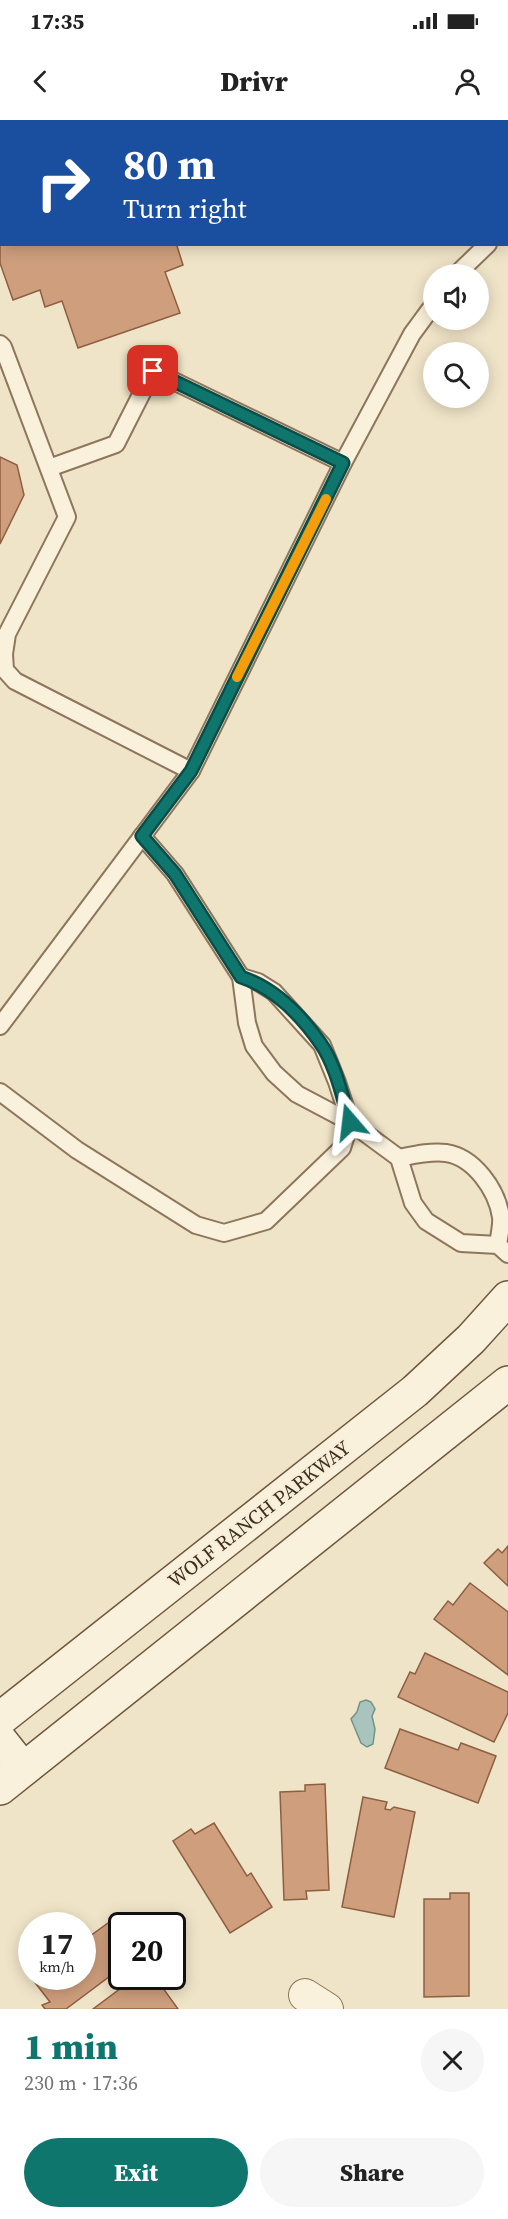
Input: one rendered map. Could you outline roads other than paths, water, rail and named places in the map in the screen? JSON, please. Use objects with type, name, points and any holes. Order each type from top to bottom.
[{"type":"street","name":"WOLF RANCH PARKWAY","points":[[0,1719],[415,1391],[471,1339],[508,1298]]},
{"type":"street","points":[[0,1740],[12,1778],[508,1383]]},
{"type":"lane","points":[[467,264],[486,246]]},
{"type":"lane","points":[[0,1026],[191,771],[343,463],[412,334],[423,319]]},
{"type":"lane","points":[[0,344],[67,517],[8,634],[4,654],[5,670],[15,681],[191,771]]},
{"type":"lane","points":[[49,468],[116,444],[153,371],[343,463]]},
{"type":"lane","points":[[142,836],[175,874],[241,977],[247,1023],[254,1046],[274,1073],[297,1094],[350,1122],[399,1158],[413,1203],[426,1221],[461,1243],[503,1249],[501,1218],[494,1194],[482,1176],[465,1161],[447,1153],[423,1153],[399,1158]]},
{"type":"lane","points":[[0,1092],[77,1150],[196,1224],[224,1233],[266,1221],[342,1148],[350,1122],[338,1082],[322,1045],[274,992],[258,982],[241,977]]},
{"type":"water","points":[[366,1700],[371,1702],[375,1709],[372,1716],[375,1729],[373,1744],[367,1747],[361,1743],[351,1719],[357,1712],[360,1702]]}]
